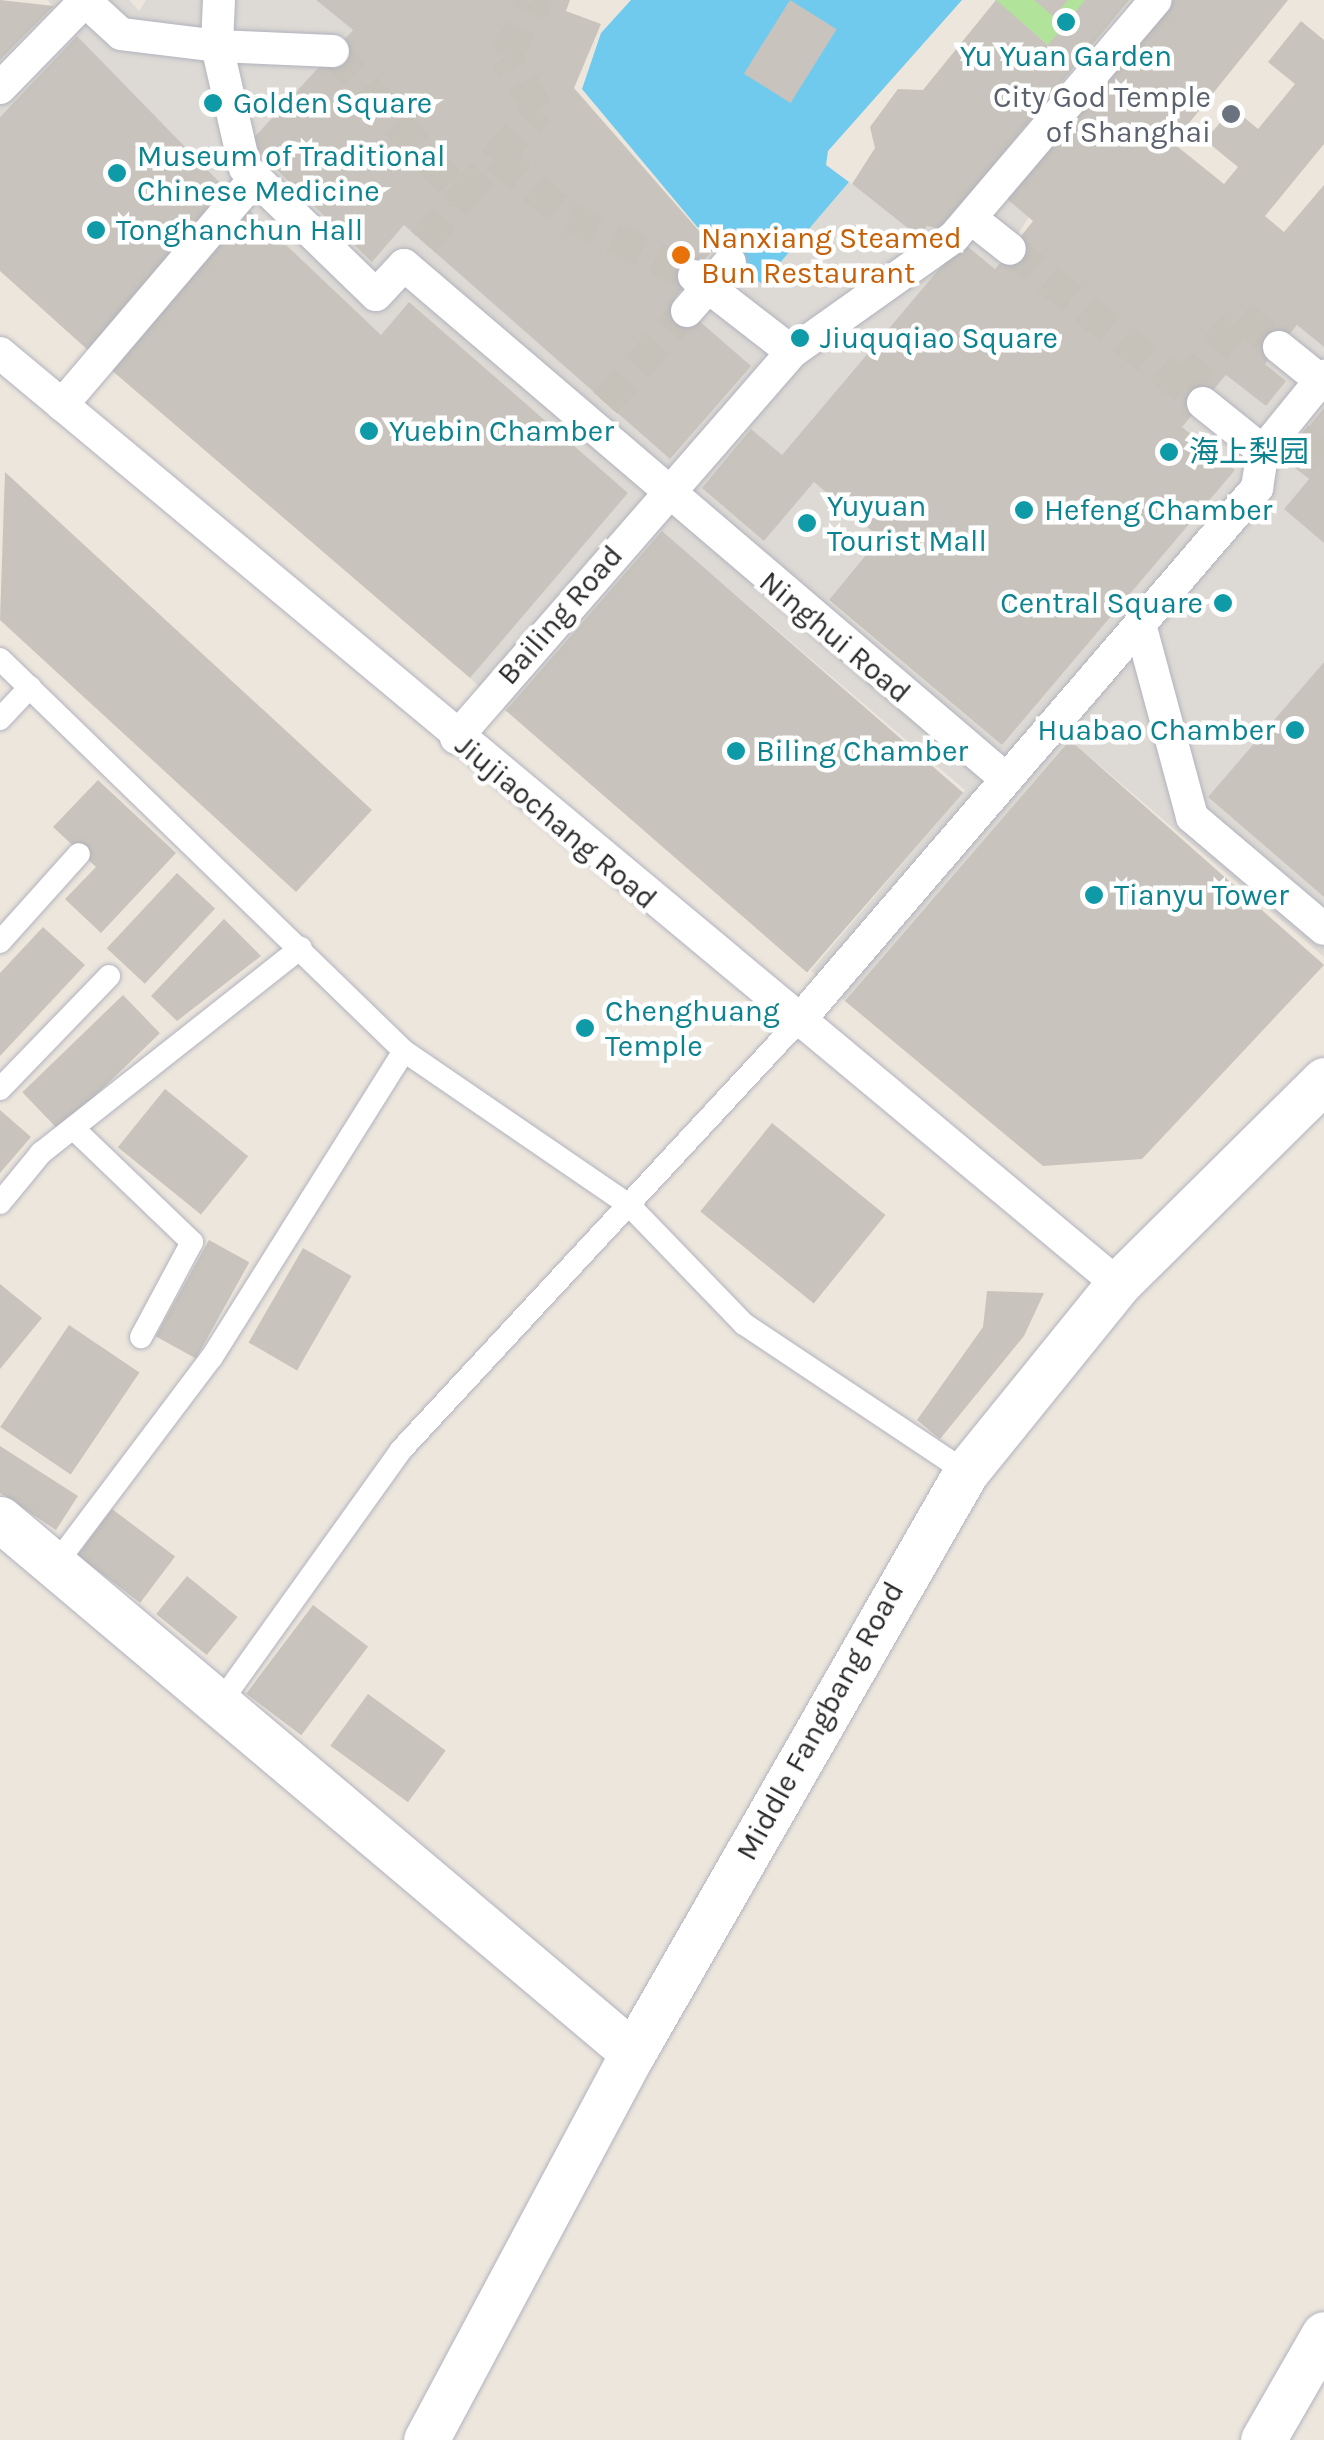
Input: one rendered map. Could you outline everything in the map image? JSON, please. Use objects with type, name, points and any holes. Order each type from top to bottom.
[{"type":"street","points":[[0,88],[85,0],[121,34],[217,46],[333,50]]},
{"type":"street","points":[[62,405],[255,178],[217,46],[218,0]]},
{"type":"street","name":"Bailing Road","points":[[456,738],[792,352],[972,219],[1156,0]]},
{"type":"street","name":"Ninghui Road","points":[[255,178],[376,295],[414,253],[597,413],[666,493],[1006,778]]},
{"type":"street","points":[[972,219],[1010,249]]},
{"type":"street","points":[[687,311],[711,274],[792,352]]},
{"type":"street","points":[[796,1023],[1257,488],[1282,439],[1322,378],[1279,347]]},
{"type":"street","name":"Jiujiaochang Road","points":[[0,353],[796,1023],[1118,1284]]},
{"type":"street","points":[[1203,402],[1282,439]]},
{"type":"street","points":[[1140,624],[1192,818],[1324,930]]},
{"type":"street","name":"Middle Fangbang Road","points":[[426,2440],[633,2053],[966,1472],[1118,1284],[1324,1080]]},
{"type":"street","points":[[0,1518],[633,2053]]},
{"type":"street","points":[[1264,2440],[1324,2334]]},
{"type":"lane","points":[[0,659],[404,1051],[630,1206],[744,1324],[966,1472]]},
{"type":"lane","points":[[0,720],[30,687]]},
{"type":"lane","points":[[0,942],[79,854]]},
{"type":"lane","points":[[0,1203],[73,1128],[301,948]]},
{"type":"lane","points":[[0,1089],[109,976]]},
{"type":"lane","points":[[220,1703],[402,1450],[796,1023]]},
{"type":"lane","points":[[55,1565],[212,1358],[404,1051]]},
{"type":"lane","points":[[73,1128],[192,1242],[141,1337]]},
{"type":"green space","name":"Yu Yuan Garden","points":[[995,0],[1129,0],[1074,67]]},
{"type":"shaded area","points":[[48,0],[129,0],[139,11],[146,0],[316,0],[353,30],[249,143],[372,261],[404,225],[670,458],[674,299],[714,247],[762,284],[849,182],[918,236],[927,226],[941,229],[1129,0],[1170,0],[995,269],[962,243],[782,455],[764,541],[814,482],[880,538],[829,601],[1002,745],[1235,470],[1182,427],[1226,375],[1266,406],[1286,381],[1265,364],[1297,325],[1324,347],[1324,408],[1284,457],[1309,479],[1284,509],[1324,543],[1324,662],[1208,797],[1324,897],[1324,957],[1070,740],[845,1001],[811,971],[965,790],[662,532],[507,712],[470,678],[628,493],[409,303],[381,335],[109,368],[101,62],[77,36],[0,117],[0,60],[53,7]]},
{"type":"water","points":[[631,0],[962,0],[828,151],[826,165],[849,182],[762,284],[714,247],[582,89],[601,33]]},
{"type":"building","points":[[0,0],[54,6],[0,60]]},
{"type":"building","points":[[316,0],[570,0],[566,11],[601,24],[574,88],[714,248],[674,299],[751,366],[670,459],[404,225],[372,262],[249,143],[353,30]]},
{"type":"building","points":[[790,0],[837,29],[791,103],[744,74]]},
{"type":"building","points":[[996,0],[1048,45],[1085,0],[1129,0],[941,229],[927,226],[919,237],[852,184],[875,148],[870,127],[898,89],[923,90]]},
{"type":"building","points":[[1034,0],[1068,0],[1054,17]]},
{"type":"building","points":[[1170,0],[1288,0],[1173,143],[1224,184],[1238,167],[1205,140],[1233,108],[1258,129],[1295,84],[1268,62],[1301,21],[1324,40],[1324,144],[1265,216],[1284,232],[1324,185],[1324,347],[1297,325],[1265,364],[1286,381],[1266,406],[1226,375],[1182,427],[1235,470],[1002,745],[829,600],[880,538],[814,482],[764,541],[702,488],[751,429],[782,455],[962,242],[995,269],[1033,221],[1007,199]]},
{"type":"building","name":"Tonghanchun Hall","points":[[77,36],[226,189],[89,351],[0,271],[0,117]]},
{"type":"building","name":"Yuebin Chamber","points":[[247,208],[381,335],[409,302],[628,493],[470,678],[109,368]]},
{"type":"building","points":[[1324,408],[1324,543],[1284,509],[1309,479],[1283,458]]},
{"type":"building","points":[[5,472],[372,810],[296,892],[0,620]]},
{"type":"building","name":"Biling Chamber","points":[[662,531],[963,793],[807,972],[506,711]]},
{"type":"building","name":"Huabao Chamber","points":[[1324,662],[1324,897],[1208,797]]},
{"type":"building","name":"Tianyu Tower","points":[[1070,740],[1324,965],[1142,1159],[1043,1166],[845,1001]]},
{"type":"building","points":[[98,780],[176,853],[101,933],[65,899],[96,867],[53,827]]},
{"type":"building","points":[[177,873],[215,908],[145,984],[107,948]]},
{"type":"building","points":[[224,919],[261,956],[177,1021],[151,996]]},
{"type":"building","points":[[43,927],[85,965],[0,1056],[0,973]]},
{"type":"building","points":[[123,995],[160,1033],[59,1130],[22,1092]]},
{"type":"building","points":[[165,1089],[248,1156],[201,1215],[118,1147]]},
{"type":"building","points":[[0,1110],[31,1137],[0,1173]]},
{"type":"building","points":[[772,1123],[885,1215],[814,1303],[700,1212]]},
{"type":"building","points":[[209,1240],[249,1262],[196,1359],[156,1336]]},
{"type":"building","points":[[303,1248],[351,1276],[297,1370],[249,1342]]},
{"type":"building","points":[[0,1284],[42,1318],[0,1369]]},
{"type":"building","points":[[987,1291],[1044,1293],[1024,1336],[940,1439],[917,1420],[983,1327]]},
{"type":"building","points":[[69,1325],[139,1373],[71,1475],[0,1427]]},
{"type":"building","points":[[0,1446],[78,1496],[56,1530],[0,1493]]},
{"type":"building","points":[[112,1509],[175,1557],[140,1603],[77,1555]]},
{"type":"building","points":[[187,1576],[238,1617],[207,1655],[156,1614]]},
{"type":"building","points":[[313,1605],[368,1647],[301,1735],[246,1694]]},
{"type":"building","points":[[368,1694],[446,1750],[408,1802],[330,1746]]},
{"type":"tunnel","points":[[496,158],[538,110],[507,56],[532,4],[548,0]]},
{"type":"tunnel","points":[[333,51],[462,197],[496,158],[569,217],[694,276]]},
{"type":"tunnel","points":[[423,242],[462,197]]},
{"type":"tunnel","points":[[1010,249],[1203,403]]},
{"type":"tunnel","points":[[605,403],[687,311]]},
{"type":"tunnel","points":[[1184,387],[1241,316],[1279,347]]},
{"type":"tunnel","points":[[1298,438],[1324,459]]},
{"type":"place","name":"Yu Yuan Garden","points":[[1066,22]]},
{"type":"place","name":"Golden Square","points":[[213,103]]},
{"type":"place","name":"City God Temple of Shanghai","points":[[1231,114]]},
{"type":"place","name":"Museum of Traditional Chinese Medicine","points":[[117,173]]},
{"type":"place","name":"Tonghanchun Hall","points":[[96,230]]},
{"type":"place","name":"Nanxiang Steamed Bun Restaurant","points":[[681,255]]},
{"type":"place","name":"Jiuquqiao Square","points":[[800,338]]},
{"type":"place","name":"Yuebin Chamber","points":[[369,431]]},
{"type":"place","name":"海上梨园","points":[[1169,452]]},
{"type":"place","name":"Hefeng Chamber","points":[[1024,510]]},
{"type":"place","name":"Yuyuan Tourist Mall","points":[[807,523]]},
{"type":"place","name":"Central Square","points":[[1223,603]]},
{"type":"place","name":"Huabao Chamber","points":[[1295,730]]},
{"type":"place","name":"Biling Chamber","points":[[736,751]]},
{"type":"place","name":"Tianyu Tower","points":[[1094,895]]},
{"type":"place","name":"Chenghuang Temple","points":[[585,1028]]}]
